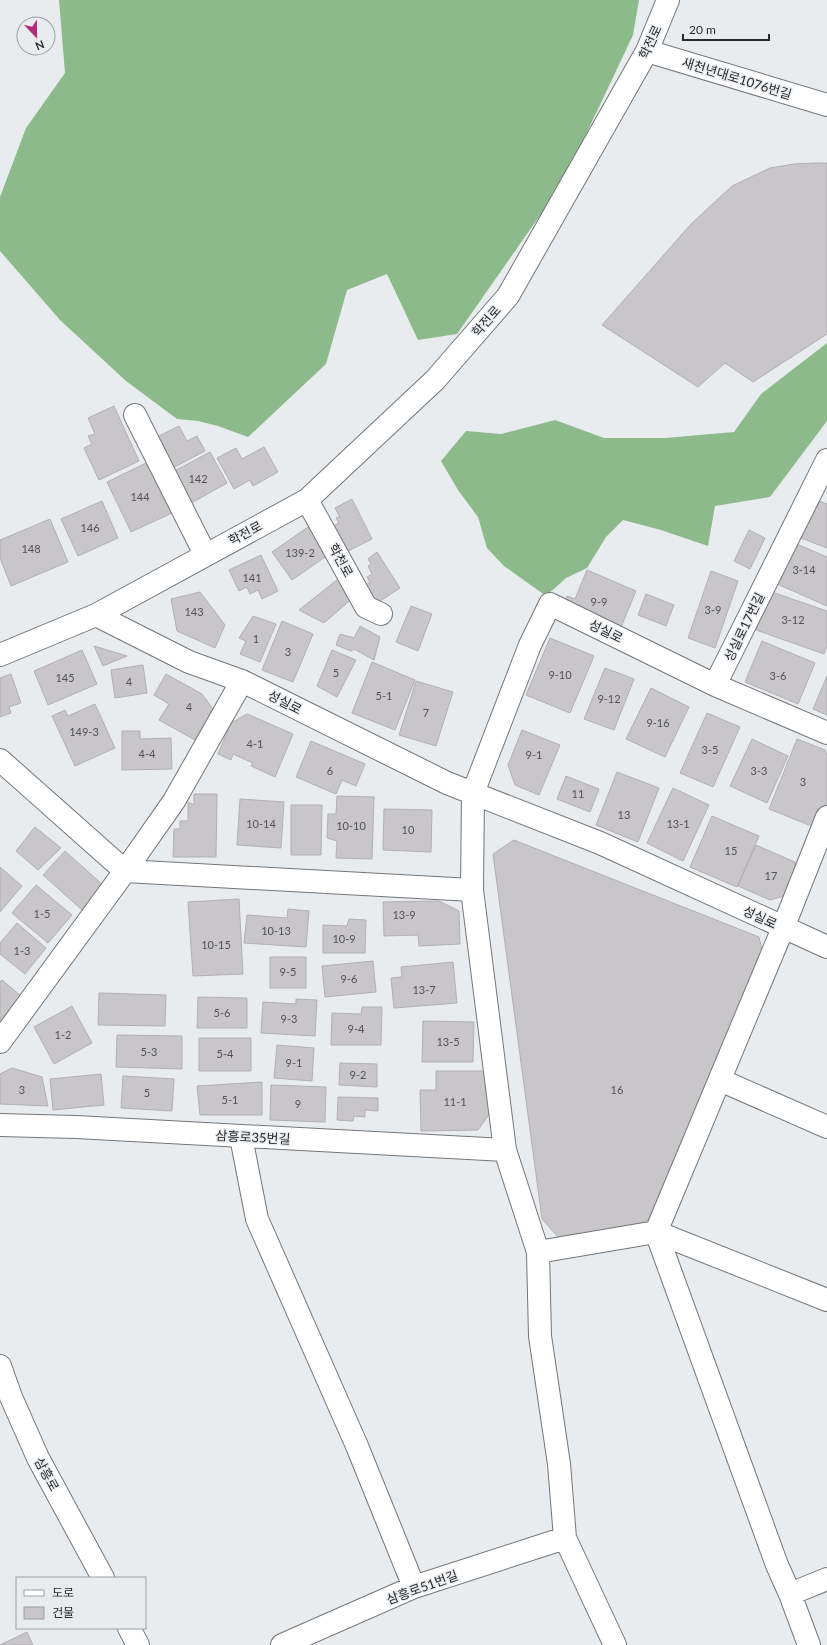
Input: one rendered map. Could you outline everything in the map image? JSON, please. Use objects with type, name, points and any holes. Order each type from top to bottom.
[{"type":"street","name":"학전로","points":[[0,655],[96,615],[205,554],[307,500],[436,380],[508,296],[647,51],[668,0]]},
{"type":"street","name":"새천년대로1076번길","points":[[647,51],[827,105]]},
{"type":"street","points":[[135,415],[205,554]]},
{"type":"street","name":"성실로17번길","points":[[715,685],[827,460]]},
{"type":"street","name":"학천로","points":[[307,500],[366,607],[381,614]]},
{"type":"street","name":"성실로","points":[[473,793],[530,645],[550,604],[715,685]]},
{"type":"street","name":"성실로","points":[[96,615],[189,662],[242,681],[447,783],[600,843],[827,947]]},
{"type":"street","points":[[0,1042],[126,871],[174,801],[242,681]]},
{"type":"street","points":[[715,685],[827,733]]},
{"type":"street","points":[[0,760],[126,871],[472,890]]},
{"type":"street","points":[[473,793],[472,890],[505,1150],[538,1252],[540,1336],[559,1464],[565,1538],[615,1645]]},
{"type":"street","points":[[783,928],[827,817]]},
{"type":"street","name":"성실로","points":[[656,1232],[783,928]]},
{"type":"street","points":[[720,1080],[827,1127]]},
{"type":"street","name":"삼흥로35번길","points":[[0,1125],[76,1127],[505,1150]]},
{"type":"street","points":[[241,1137],[257,1219],[357,1446],[414,1588]]},
{"type":"street","points":[[538,1252],[656,1232],[827,1300]]},
{"type":"street","points":[[656,1232],[777,1565],[790,1594],[809,1645]]},
{"type":"street","name":"삼흥로","points":[[0,1366],[11,1397],[38,1458],[102,1577]]},
{"type":"street","name":"삼흥로51번길","points":[[282,1645],[414,1588],[565,1538]]},
{"type":"street","points":[[790,1594],[827,1579]]},
{"type":"street","points":[[130,1629],[138,1645]]},
{"type":"green space","points":[[59,0],[639,0],[633,35],[564,181],[457,334],[418,340],[387,274],[347,290],[326,364],[248,437],[218,426],[198,421],[177,419],[126,381],[60,320],[0,251],[0,197],[26,128],[65,73]]},
{"type":"green space","points":[[827,343],[827,421],[770,497],[715,506],[708,546],[661,530],[623,520],[606,537],[587,568],[566,578],[546,596],[504,566],[487,548],[478,517],[458,490],[441,461],[466,431],[501,434],[555,420],[604,438],[665,438],[734,432],[761,394]]},
{"type":"building","points":[[827,163],[827,334],[753,382],[725,363],[698,387],[602,325],[691,224],[732,186],[770,168],[794,164]]},
{"type":"building","points":[[114,406],[139,461],[99,480],[84,448],[92,444],[88,436],[95,434],[88,418]]},
{"type":"building","points":[[179,426],[187,441],[197,436],[205,451],[167,471],[157,437]]},
{"type":"building","points":[[264,447],[278,472],[253,486],[250,480],[234,489],[217,458],[236,448],[242,459]]},
{"type":"building","points":[[210,452],[227,483],[186,506],[169,474]]},
{"type":"building","points":[[148,462],[172,513],[131,532],[107,482]]},
{"type":"building","points":[[352,499],[372,539],[346,552],[333,526],[339,523],[336,518],[340,517],[335,508]]},
{"type":"building","points":[[817,500],[827,504],[827,548],[801,538]]},
{"type":"building","points":[[102,501],[118,538],[78,556],[61,519]]},
{"type":"building","points":[[50,519],[68,562],[11,586],[0,558],[0,540]]},
{"type":"building","points":[[308,527],[328,555],[292,580],[272,552]]},
{"type":"building","points":[[749,530],[765,538],[750,569],[734,561]]},
{"type":"building","points":[[792,542],[827,557],[827,606],[775,583]]},
{"type":"building","points":[[377,552],[400,588],[377,603],[366,585],[370,582],[367,577],[372,574],[368,566],[371,564],[368,559]]},
{"type":"building","points":[[261,555],[278,591],[262,599],[258,590],[250,594],[247,587],[239,591],[229,570]]},
{"type":"building","points":[[587,570],[636,591],[621,627],[564,604],[567,596],[575,599]]},
{"type":"building","points":[[711,571],[738,581],[715,648],[688,638]]},
{"type":"building","points":[[338,579],[355,596],[324,623],[299,610]]},
{"type":"building","points":[[769,591],[827,611],[827,646],[824,654],[756,630]]},
{"type":"building","points":[[200,592],[225,625],[215,648],[177,631],[171,599]]},
{"type":"building","points":[[646,594],[674,605],[666,626],[638,615]]},
{"type":"building","points":[[411,606],[432,614],[418,651],[396,642]]},
{"type":"building","points":[[253,616],[276,624],[260,662],[240,654],[246,641],[239,638]]},
{"type":"building","points":[[282,621],[313,634],[293,682],[262,670]]},
{"type":"building","points":[[360,626],[380,637],[374,660],[354,649],[351,651],[336,645],[340,634],[354,638]]},
{"type":"building","points":[[550,638],[594,656],[570,713],[526,695]]},
{"type":"building","points":[[762,641],[815,663],[798,704],[745,682]]},
{"type":"building","points":[[94,646],[127,656],[103,666]]},
{"type":"building","points":[[82,650],[97,684],[48,705],[34,671]]},
{"type":"building","points":[[332,650],[356,660],[337,697],[317,686]]},
{"type":"building","points":[[372,662],[415,680],[395,730],[352,713]]},
{"type":"building","points":[[143,665],[147,693],[115,698],[111,670]]},
{"type":"building","points":[[605,668],[634,679],[614,730],[584,719]]},
{"type":"building","points":[[11,674],[21,703],[9,707],[11,713],[0,717],[0,678]]},
{"type":"building","points":[[166,674],[202,694],[213,709],[195,740],[159,720],[169,704],[154,695]]},
{"type":"building","points":[[827,676],[827,715],[813,709]]},
{"type":"building","points":[[416,681],[453,692],[436,746],[399,735]]},
{"type":"building","points":[[651,688],[689,707],[665,757],[626,739]]},
{"type":"building","points":[[95,704],[115,748],[75,766],[52,716],[65,710],[68,716]]},
{"type":"building","points":[[707,713],[740,727],[713,787],[680,773]]},
{"type":"building","points":[[247,714],[293,734],[275,777],[251,766],[253,763],[233,754],[231,760],[218,754],[231,723]]},
{"type":"building","points":[[522,730],[560,745],[539,795],[515,785],[508,765]]},
{"type":"building","points":[[122,731],[140,731],[140,739],[171,738],[172,769],[122,770]]},
{"type":"building","points":[[752,739],[788,756],[767,803],[730,786]]},
{"type":"building","points":[[797,739],[825,750],[827,756],[827,808],[819,829],[769,809]]},
{"type":"building","points":[[311,741],[365,764],[356,786],[342,780],[336,794],[296,777]]},
{"type":"building","points":[[617,772],[659,788],[638,842],[596,825]]},
{"type":"building","points":[[566,776],[599,789],[590,812],[557,799]]},
{"type":"building","points":[[673,788],[709,805],[683,861],[647,843]]},
{"type":"building","points":[[194,794],[217,794],[216,857],[173,857],[174,829],[180,829],[180,821],[188,821],[188,802],[194,805]]},
{"type":"building","points":[[337,796],[374,797],[372,859],[336,858],[337,841],[327,838],[328,814],[336,814]]},
{"type":"building","points":[[240,799],[284,802],[281,848],[237,845]]},
{"type":"building","points":[[291,805],[322,805],[321,855],[291,855]]},
{"type":"building","points":[[384,809],[432,810],[431,852],[383,850]]},
{"type":"building","points":[[712,816],[759,836],[737,887],[690,867]]},
{"type":"building","points":[[35,827],[61,848],[38,870],[16,851]]},
{"type":"building","points":[[514,840],[759,937],[765,963],[653,1218],[632,1226],[558,1237],[542,1219],[493,854]]},
{"type":"building","points":[[756,845],[804,866],[791,894],[770,900],[738,886]]},
{"type":"building","points":[[65,851],[104,886],[82,910],[43,875]]},
{"type":"building","points":[[0,867],[22,886],[0,912]]},
{"type":"building","points":[[36,885],[72,915],[48,943],[12,913]]},
{"type":"building","points":[[239,899],[243,974],[193,976],[188,902]]},
{"type":"building","points":[[439,901],[459,911],[460,944],[419,946],[418,935],[384,936],[383,902]]},
{"type":"building","points":[[288,909],[309,911],[306,947],[244,943],[247,915],[287,918]]},
{"type":"building","points":[[349,919],[366,920],[365,953],[323,953],[323,925],[347,926]]},
{"type":"building","points":[[17,923],[46,948],[25,974],[0,954],[0,943]]},
{"type":"building","points":[[270,957],[306,957],[306,988],[270,988]]},
{"type":"building","points":[[373,961],[376,992],[325,997],[322,966]]},
{"type":"building","points":[[453,962],[457,1003],[394,1008],[391,978],[402,977],[401,967]]},
{"type":"building","points":[[2,980],[21,996],[0,1021],[0,982]]},
{"type":"building","points":[[99,993],[166,995],[165,1026],[98,1025]]},
{"type":"building","points":[[198,997],[247,998],[247,1028],[197,1028]]},
{"type":"building","points":[[296,999],[317,1000],[315,1036],[261,1033],[263,1002],[296,1004]]},
{"type":"building","points":[[72,1006],[92,1043],[54,1064],[34,1027]]},
{"type":"building","points":[[362,1007],[382,1007],[381,1045],[331,1045],[332,1013],[361,1014]]},
{"type":"building","points":[[423,1021],[474,1022],[473,1062],[422,1062]]},
{"type":"building","points":[[117,1035],[182,1036],[182,1069],[116,1067]]},
{"type":"building","points":[[199,1038],[251,1038],[251,1071],[199,1071]]},
{"type":"building","points":[[277,1045],[314,1048],[312,1081],[274,1078]]},
{"type":"building","points":[[340,1063],[377,1064],[377,1087],[339,1085]]},
{"type":"building","points":[[12,1068],[42,1077],[48,1106],[0,1104],[0,1074]]},
{"type":"building","points":[[436,1071],[489,1071],[490,1113],[478,1130],[421,1131],[420,1090],[436,1090]]},
{"type":"building","points":[[101,1074],[104,1105],[53,1110],[50,1079]]},
{"type":"building","points":[[123,1076],[174,1079],[172,1111],[121,1108]]},
{"type":"building","points":[[262,1082],[262,1115],[200,1115],[197,1086]]},
{"type":"building","points":[[271,1085],[326,1087],[325,1122],[270,1120]]},
{"type":"building","points":[[338,1097],[378,1098],[378,1111],[365,1110],[365,1117],[354,1116],[353,1121],[337,1120]]},
{"type":"building","points":[[27,1632],[33,1645],[0,1645]]}]
